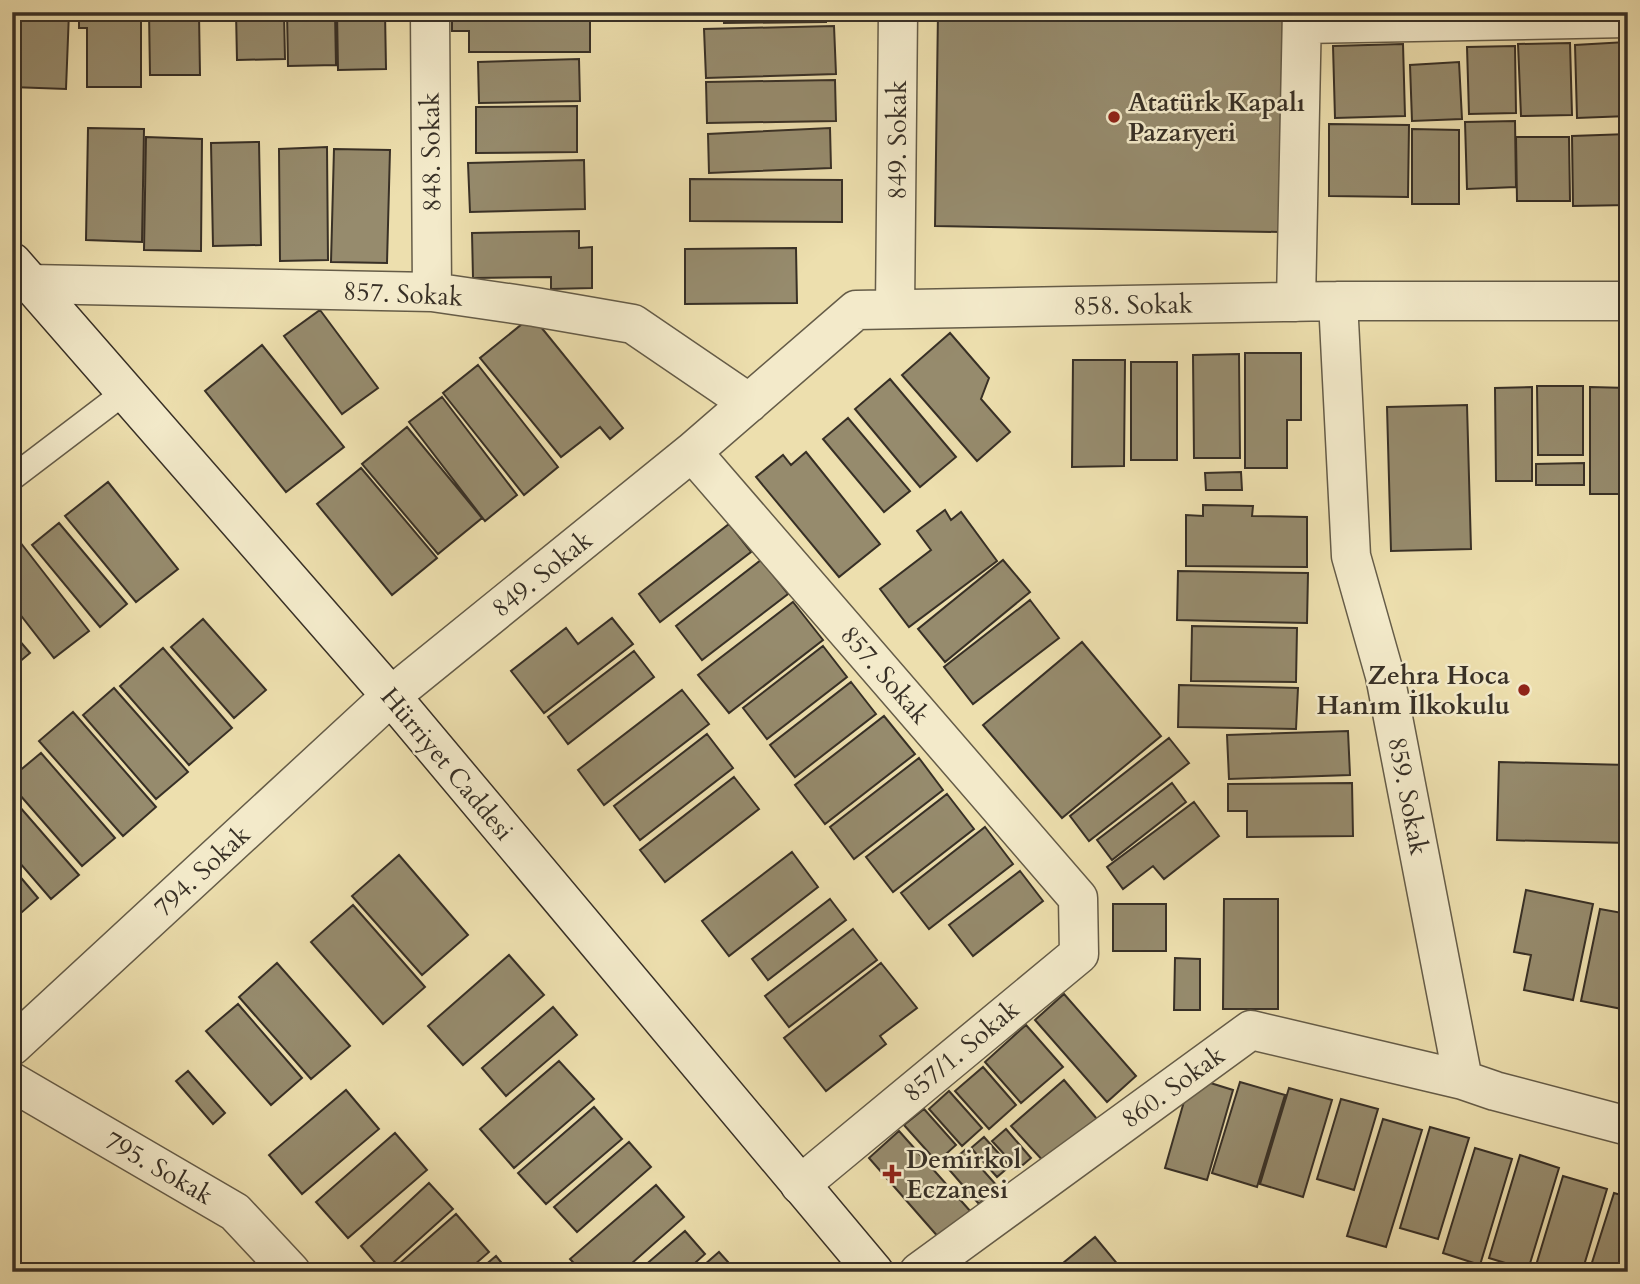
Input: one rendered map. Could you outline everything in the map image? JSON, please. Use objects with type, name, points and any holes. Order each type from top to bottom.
[{"type":"street","name":"848. Sokak","points":[[430,12],[432,292]]},
{"type":"street","name":"849. Sokak","points":[[895,309],[898,12]]},
{"type":"street","points":[[1296,302],[1302,18],[1628,18]]},
{"type":"street","name":"857. Sokak","points":[[21,273],[432,292],[633,324],[749,402]]},
{"type":"street","name":"Hürriyet Caddesi","points":[[21,273],[391,696],[874,1272]]},
{"type":"street","name":"858. Sokak","points":[[692,452],[856,310],[1338,301],[1628,301]]},
{"type":"street","name":"859. Sokak","points":[[1338,301],[1351,556],[1385,676],[1463,1080]]},
{"type":"street","name":"857. Sokak","points":[[692,452],[1078,898]]},
{"type":"street","name":"849. Sokak","points":[[391,696],[692,452]]},
{"type":"street","name":"794. Sokak","points":[[12,1046],[391,696]]},
{"type":"street","name":"857/1. Sokak","points":[[800,1185],[1079,954],[1078,898]]},
{"type":"street","name":"860. Sokak","points":[[919,1272],[1251,1030],[1463,1080]]},
{"type":"street","points":[[1463,1080],[1628,1126]]},
{"type":"street","name":"795. Sokak","points":[[12,1083],[235,1212],[291,1272]]},
{"type":"lane","points":[[12,478],[125,392]]},
{"type":"building","points":[[12,12],[69,12],[66,89],[12,87]]},
{"type":"building","points":[[79,12],[141,12],[141,87],[87,87],[87,28],[79,28]]},
{"type":"building","points":[[149,12],[211,12],[199,14],[200,75],[150,75]]},
{"type":"building","points":[[236,12],[284,12],[285,59],[237,60]]},
{"type":"building","points":[[287,12],[335,12],[336,65],[288,66]]},
{"type":"building","points":[[337,12],[385,12],[386,69],[338,70]]},
{"type":"building","points":[[452,12],[590,12],[590,52],[469,52],[469,31],[452,31]]},
{"type":"building","points":[[724,12],[826,12],[826,22],[724,23]]},
{"type":"building","name":"Atatürk Kapalı Pazaryeri","points":[[938,12],[1283,12],[1279,232],[935,226]]},
{"type":"building","points":[[834,26],[836,74],[706,78],[704,29]]},
{"type":"building","points":[[1626,42],[1628,116],[1577,118],[1575,45]]},
{"type":"building","points":[[1570,43],[1572,115],[1521,116],[1518,44]]},
{"type":"building","points":[[1403,44],[1405,116],[1335,118],[1333,46]]},
{"type":"building","points":[[1515,46],[1516,113],[1469,114],[1467,47]]},
{"type":"building","points":[[579,59],[580,101],[479,103],[478,62]]},
{"type":"building","points":[[1459,62],[1462,119],[1412,121],[1410,65]]},
{"type":"building","points":[[835,80],[836,121],[707,123],[706,82]]},
{"type":"building","points":[[577,106],[577,152],[476,153],[476,107]]},
{"type":"building","points":[[1515,121],[1516,187],[1467,189],[1465,122]]},
{"type":"building","points":[[1329,124],[1409,125],[1408,197],[1329,196]]},
{"type":"building","points":[[88,128],[144,129],[142,242],[86,240]]},
{"type":"building","points":[[830,128],[831,168],[709,173],[708,134]]},
{"type":"building","points":[[1412,129],[1459,130],[1459,204],[1412,204]]},
{"type":"building","points":[[1628,134],[1628,205],[1573,206],[1572,136]]},
{"type":"building","points":[[146,137],[202,139],[201,251],[144,250]]},
{"type":"building","points":[[1516,137],[1569,137],[1570,201],[1517,201]]},
{"type":"building","points":[[259,142],[261,245],[213,246],[211,143]]},
{"type":"building","points":[[327,147],[328,260],[280,261],[279,149]]},
{"type":"building","points":[[334,149],[390,150],[387,263],[331,262]]},
{"type":"building","points":[[584,160],[585,209],[470,212],[468,163]]},
{"type":"building","points":[[690,179],[842,180],[842,222],[690,221]]},
{"type":"building","points":[[579,231],[579,248],[592,247],[592,288],[551,289],[551,277],[473,278],[472,233]]},
{"type":"building","points":[[796,248],[797,303],[685,304],[685,249]]},
{"type":"building","points":[[320,310],[378,388],[342,414],[284,336]]},
{"type":"building","points":[[532,316],[623,428],[610,439],[600,427],[561,457],[480,358]]},
{"type":"building","points":[[950,333],[989,378],[981,399],[1010,432],[977,461],[902,375]]},
{"type":"building","points":[[262,345],[344,447],[286,492],[205,391]]},
{"type":"building","points":[[1245,353],[1301,353],[1301,420],[1287,420],[1287,468],[1245,468]]},
{"type":"building","points":[[1239,354],[1240,458],[1194,458],[1193,355]]},
{"type":"building","points":[[1073,360],[1125,360],[1124,466],[1072,467]]},
{"type":"building","points":[[1131,362],[1177,362],[1177,460],[1131,460]]},
{"type":"building","points":[[478,365],[558,467],[524,495],[443,393]]},
{"type":"building","points":[[890,379],[956,457],[920,487],[855,409]]},
{"type":"building","points":[[1537,386],[1583,386],[1583,455],[1538,455]]},
{"type":"building","points":[[1532,387],[1532,481],[1496,481],[1495,388]]},
{"type":"building","points":[[1590,387],[1628,388],[1628,494],[1590,494]]},
{"type":"building","points":[[442,397],[517,495],[485,521],[409,422]]},
{"type":"building","points":[[1467,405],[1471,549],[1391,551],[1387,407]]},
{"type":"building","points":[[848,418],[910,491],[884,512],[823,439]]},
{"type":"building","points":[[407,427],[482,518],[438,554],[362,464]]},
{"type":"building","points":[[806,452],[880,544],[839,577],[756,477],[783,455],[791,465]]},
{"type":"building","points":[[1584,463],[1584,485],[1536,485],[1536,464]]},
{"type":"building","points":[[361,468],[437,558],[392,595],[317,504]]},
{"type":"building","points":[[1241,472],[1242,490],[1206,490],[1205,473]]},
{"type":"building","points":[[108,482],[178,569],[136,602],[65,516]]},
{"type":"building","points":[[1203,505],[1253,506],[1252,516],[1307,517],[1307,567],[1186,566],[1186,515],[1203,516]]},
{"type":"building","points":[[945,510],[951,520],[961,512],[997,561],[909,627],[880,589],[931,550],[917,531]]},
{"type":"building","points":[[59,523],[127,604],[100,627],[32,545]]},
{"type":"building","points":[[729,524],[751,552],[660,622],[639,594]]},
{"type":"building","points":[[20,542],[89,631],[54,658],[12,604],[12,548]]},
{"type":"building","points":[[761,560],[788,594],[702,660],[676,626]]},
{"type":"building","points":[[1003,560],[1030,592],[945,662],[918,629]]},
{"type":"building","points":[[1178,571],[1308,573],[1307,623],[1177,620]]},
{"type":"building","points":[[1030,600],[1059,638],[973,704],[944,667]]},
{"type":"building","points":[[793,602],[823,640],[729,713],[698,675]]},
{"type":"building","points":[[612,618],[633,644],[544,713],[511,671],[566,628],[578,644]]},
{"type":"building","points":[[203,619],[266,690],[234,718],[171,647]]},
{"type":"building","points":[[1192,626],[1297,628],[1296,682],[1191,681]]},
{"type":"building","points":[[12,632],[30,653],[12,668]]},
{"type":"building","points":[[1082,642],[1161,736],[1062,818],[983,725]]},
{"type":"building","points":[[823,646],[847,677],[767,739],[743,708]]},
{"type":"building","points":[[163,648],[232,728],[189,765],[120,686]]},
{"type":"building","points":[[634,651],[654,677],[568,744],[548,717]]},
{"type":"building","points":[[851,682],[876,714],[795,777],[770,745]]},
{"type":"building","points":[[1179,685],[1298,688],[1296,729],[1178,727]]},
{"type":"building","points":[[114,688],[188,772],[156,799],[83,715]]},
{"type":"building","points":[[682,690],[709,724],[604,805],[578,770]]},
{"type":"building","points":[[73,712],[156,807],[123,836],[39,741]]},
{"type":"building","points":[[884,716],[915,754],[825,824],[795,785]]},
{"type":"building","points":[[1348,731],[1350,775],[1229,779],[1227,735]]},
{"type":"building","points":[[707,734],[733,768],[640,840],[614,806]]},
{"type":"building","points":[[1169,738],[1189,763],[1089,841],[1070,816]]},
{"type":"building","points":[[41,753],[115,838],[82,866],[12,786],[12,777]]},
{"type":"building","points":[[919,758],[943,790],[854,859],[830,827]]},
{"type":"building","points":[[1499,762],[1628,765],[1628,843],[1497,840]]},
{"type":"building","points":[[734,777],[759,809],[665,882],[640,850]]},
{"type":"building","points":[[1172,783],[1186,802],[1112,860],[1097,840]]},
{"type":"building","points":[[1352,783],[1353,836],[1247,837],[1247,811],[1228,811],[1228,784]]},
{"type":"building","points":[[947,794],[974,829],[893,892],[866,857]]},
{"type":"building","points":[[12,798],[79,875],[51,899],[12,854]]},
{"type":"building","points":[[1194,802],[1219,836],[1164,879],[1153,866],[1123,889],[1107,867]]},
{"type":"building","points":[[985,827],[1013,864],[929,929],[901,893]]},
{"type":"building","points":[[792,852],[818,887],[729,956],[702,921]]},
{"type":"building","points":[[399,855],[468,935],[422,975],[352,896]]},
{"type":"building","points":[[12,867],[38,898],[13,920],[12,919]]},
{"type":"building","points":[[1020,871],[1043,901],[973,956],[949,925]]},
{"type":"building","points":[[1526,890],[1593,904],[1573,1000],[1524,990],[1531,955],[1514,952]]},
{"type":"building","points":[[830,899],[846,920],[768,980],[752,959]]},
{"type":"building","points":[[1224,899],[1278,899],[1278,1009],[1223,1009]]},
{"type":"building","points":[[1113,904],[1166,904],[1166,951],[1113,951]]},
{"type":"building","points":[[353,905],[425,987],[383,1024],[311,942]]},
{"type":"building","points":[[1600,909],[1628,914],[1628,980],[1622,1009],[1581,1001]]},
{"type":"building","points":[[853,929],[877,960],[789,1027],[765,996]]},
{"type":"building","points":[[509,955],[544,995],[463,1065],[428,1026]]},
{"type":"building","points":[[1175,958],[1200,959],[1200,1010],[1174,1010]]},
{"type":"building","points":[[277,963],[350,1046],[311,1079],[239,997]]},
{"type":"building","points":[[881,963],[917,1008],[880,1036],[886,1044],[826,1091],[784,1038]]},
{"type":"building","points":[[1064,994],[1136,1076],[1107,1102],[1035,1020]]},
{"type":"building","points":[[238,1004],[302,1078],[271,1105],[206,1031]]},
{"type":"building","points":[[553,1007],[577,1035],[506,1096],[482,1068]]},
{"type":"building","points":[[1026,1025],[1063,1067],[1021,1103],[985,1062]]},
{"type":"building","points":[[559,1061],[594,1099],[514,1168],[480,1129]]},
{"type":"building","points":[[983,1067],[1016,1105],[989,1129],[955,1091]]},
{"type":"building","points":[[188,1071],[225,1113],[213,1124],[176,1081]]},
{"type":"building","points":[[1191,1077],[1233,1090],[1207,1180],[1165,1168]]},
{"type":"building","points":[[1064,1080],[1097,1119],[1046,1164],[1011,1126]]},
{"type":"building","points":[[1240,1082],[1285,1095],[1257,1187],[1212,1173]]},
{"type":"building","points":[[1289,1088],[1332,1100],[1303,1197],[1260,1184]]},
{"type":"building","points":[[346,1090],[379,1129],[302,1194],[269,1155]]},
{"type":"building","points":[[949,1091],[982,1128],[962,1146],[929,1109]]},
{"type":"building","points":[[1341,1099],[1378,1109],[1354,1190],[1317,1179]]},
{"type":"building","points":[[594,1107],[622,1139],[546,1204],[518,1173]]},
{"type":"building","points":[[924,1109],[956,1145],[937,1162],[904,1125]]},
{"type":"building","points":[[1383,1119],[1422,1130],[1386,1247],[1347,1236]]},
{"type":"building","points":[[1430,1127],[1469,1138],[1438,1239],[1400,1228]]},
{"type":"building","points":[[1006,1129],[1031,1158],[1018,1169],[992,1141]]},
{"type":"building","points":[[899,1131],[971,1212],[940,1239],[869,1158]]},
{"type":"building","points":[[395,1133],[427,1170],[348,1238],[316,1202]]},
{"type":"building","points":[[984,1137],[1010,1166],[997,1177],[971,1148]]},
{"type":"building","points":[[629,1142],[651,1167],[577,1232],[554,1207]]},
{"type":"building","points":[[1475,1148],[1512,1159],[1480,1265],[1443,1253]]},
{"type":"building","points":[[965,1150],[998,1187],[979,1204],[946,1166]]},
{"type":"building","points":[[1520,1155],[1559,1168],[1528,1270],[1489,1258]]},
{"type":"building","points":[[1563,1176],[1607,1189],[1582,1272],[1534,1272]]},
{"type":"building","points":[[429,1183],[453,1209],[383,1272],[361,1246]]},
{"type":"building","points":[[656,1185],[684,1217],[622,1272],[582,1272],[570,1259]]},
{"type":"building","points":[[1614,1193],[1628,1197],[1628,1272],[1589,1272]]},
{"type":"building","points":[[456,1214],[489,1252],[466,1272],[390,1272]]},
{"type":"building","points":[[685,1231],[705,1254],[685,1272],[648,1272],[643,1267]]},
{"type":"building","points":[[1095,1237],[1124,1272],[1052,1272]]},
{"type":"building","points":[[719,1252],[737,1272],[696,1272]]},
{"type":"building","points":[[496,1256],[509,1272],[477,1272]]},
{"type":"place","name":"Atatürk Kapalı Pazaryeri","points":[[1114,117]]},
{"type":"place","name":"Zehra Hoca Hanım İlkokulu","points":[[1524,690]]},
{"type":"place","name":"Demirkol Eczanesi","points":[[892,1174]]}]
